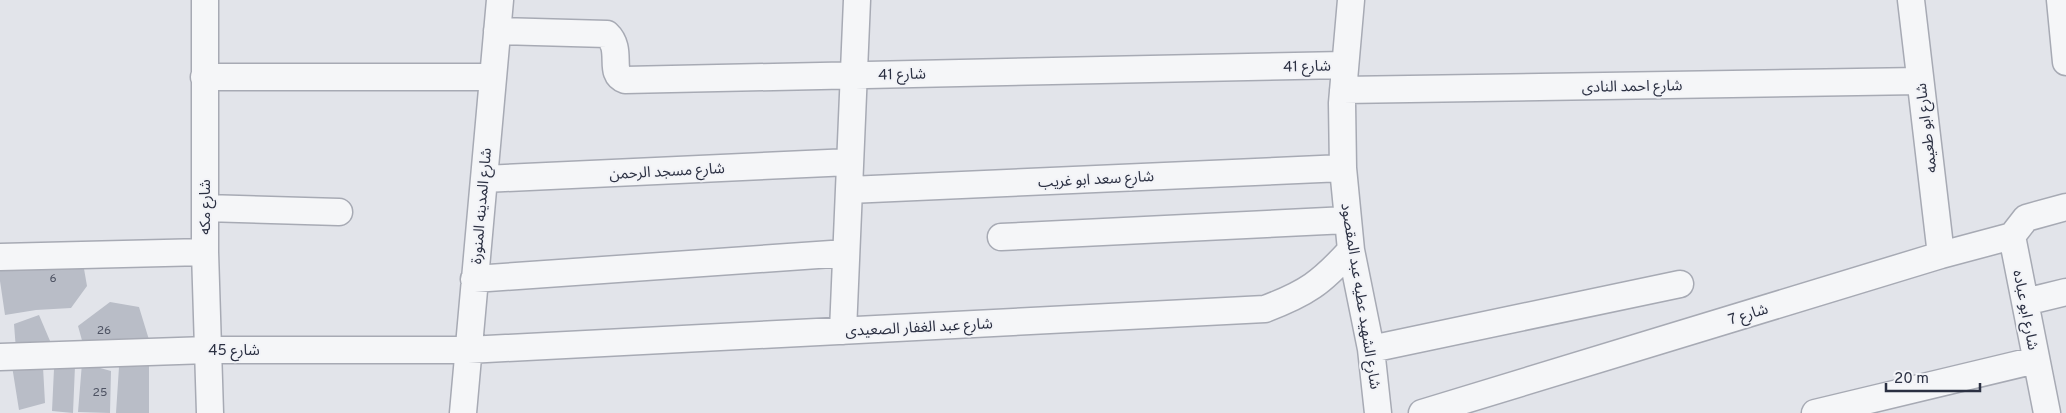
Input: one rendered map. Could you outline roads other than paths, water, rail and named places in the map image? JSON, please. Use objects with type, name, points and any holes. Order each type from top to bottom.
[{"type":"street","name":"شارع مكه","points":[[205,0],[205,252],[210,413]]},
{"type":"street","name":"شارع المدينه المنورة","points":[[463,413],[500,0]]},
{"type":"street","points":[[843,331],[857,0]]},
{"type":"street","name":"شارع الشهيد عطيه عبد المقصود","points":[[1351,0],[1343,78],[1343,168],[1351,250],[1371,349],[1378,413]]},
{"type":"street","name":"شارع ابو طعيمه","points":[[1911,0],[1941,256]]},
{"type":"street","points":[[2060,0],[2066,62]]},
{"type":"street","name":"شارع 41","points":[[497,31],[607,34],[612,38],[617,50],[617,76],[625,80],[853,75],[1343,78]]},
{"type":"street","points":[[204,77],[493,78]]},
{"type":"street","name":"شارع احمد النادى","points":[[1343,78],[1920,81]]},
{"type":"street","name":"شارع مسجد الرحمن","points":[[484,179],[850,162]]},
{"type":"street","name":"شارع سعد ابو غريب","points":[[849,190],[1343,168]]},
{"type":"street","points":[[2012,236],[2026,218],[2066,207]]},
{"type":"street","points":[[205,208],[339,212]]},
{"type":"street","points":[[1001,237],[1347,220]]},
{"type":"street","name":"شارع 7","points":[[1422,413],[2012,236]]},
{"type":"street","name":"شارع ابو عباده","points":[[2012,236],[2046,413]]},
{"type":"street","name":"شارع عبد الغفار الصعيدى","points":[[468,350],[1265,309],[1298,296],[1327,276],[1351,250]]},
{"type":"street","points":[[0,257],[205,252]]},
{"type":"street","points":[[474,279],[846,253]]},
{"type":"street","points":[[1371,349],[1680,284]]},
{"type":"street","points":[[2025,302],[2066,292]]},
{"type":"street","name":"شارع 45","points":[[0,357],[208,350],[468,350]]},
{"type":"street","points":[[1815,413],[2036,360]]}]
